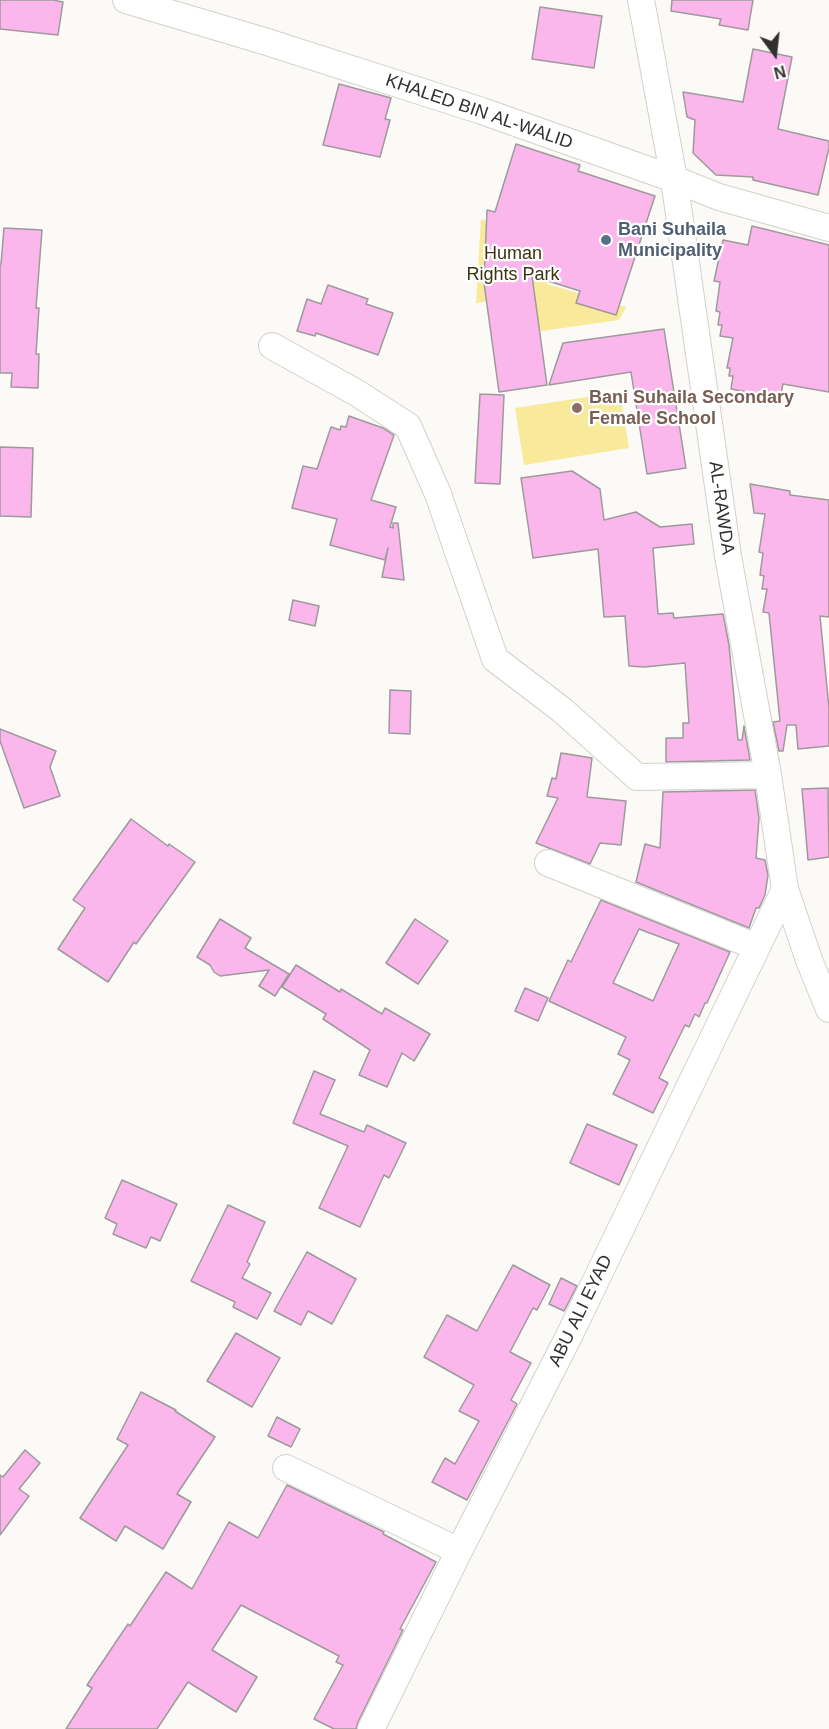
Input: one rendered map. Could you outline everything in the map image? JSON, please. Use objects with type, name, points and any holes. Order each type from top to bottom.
[{"type":"street","name":"KHALED BIN AL-WALID","points":[[126,0],[264,41],[482,111],[719,197],[829,228]]},
{"type":"street","name":"AL-RAWDA","points":[[641,0],[674,179],[728,556],[768,775],[785,889],[808,960],[829,1009]]},
{"type":"street","points":[[272,346],[357,393],[408,426],[438,494],[495,659],[562,710],[637,777],[768,775]]},
{"type":"street","points":[[548,863],[757,947]]},
{"type":"street","name":"ABU ALI EYAD","points":[[371,1729],[569,1336],[785,889]]},
{"type":"street","points":[[286,1468],[459,1551]]},
{"type":"green space","name":"Human Rights Park","points":[[481,219],[559,243],[547,284],[626,307],[619,320],[535,332],[529,296],[476,303]]},
{"type":"green space","points":[[620,392],[629,448],[524,465],[515,408]]},
{"type":"building","points":[[0,0],[63,2],[58,35],[0,29]]},
{"type":"building","points":[[672,0],[753,0],[748,30],[719,25],[721,19],[671,11]]},
{"type":"building","points":[[540,7],[602,16],[594,68],[532,59]]},
{"type":"building","points":[[753,49],[792,57],[778,129],[829,141],[818,195],[753,180],[753,177],[716,175],[693,153],[695,120],[687,117],[683,92],[743,102]]},
{"type":"building","points":[[339,84],[391,98],[385,119],[390,120],[380,157],[323,145]]},
{"type":"building","points":[[516,144],[580,165],[578,171],[655,196],[616,315],[576,303],[580,291],[532,276],[547,385],[499,392],[484,283],[487,210],[495,212]]},
{"type":"building","points":[[752,226],[829,245],[829,392],[783,384],[780,398],[731,389],[733,376],[729,376],[730,368],[727,368],[733,338],[720,336],[722,325],[718,325],[720,312],[716,311],[720,282],[714,281],[723,240],[748,245]]},
{"type":"building","points":[[4,228],[42,230],[36,308],[39,308],[36,354],[39,354],[38,388],[11,387],[12,373],[0,373],[0,264]]},
{"type":"building","points":[[328,285],[368,299],[366,304],[393,313],[378,355],[316,333],[315,336],[297,331],[307,299],[321,304]]},
{"type":"building","points":[[664,329],[686,468],[647,474],[631,372],[549,385],[563,343]]},
{"type":"building","points":[[480,394],[504,395],[500,484],[475,483]]},
{"type":"building","points":[[349,416],[383,428],[394,435],[371,500],[396,507],[390,527],[393,528],[393,523],[398,523],[404,580],[382,577],[388,548],[385,560],[330,545],[337,519],[292,508],[303,466],[317,469],[331,427],[340,430],[341,426],[346,427]]},
{"type":"building","points":[[0,447],[33,448],[31,517],[0,516]]},
{"type":"building","points":[[572,471],[600,489],[604,520],[636,512],[660,527],[692,524],[694,544],[653,548],[658,614],[673,613],[674,618],[723,614],[729,645],[738,740],[742,740],[744,726],[750,760],[666,762],[666,738],[683,738],[683,723],[689,723],[685,663],[644,667],[629,666],[625,616],[604,617],[598,549],[533,558],[521,478]]},
{"type":"building","points":[[750,484],[790,491],[790,495],[829,500],[829,617],[820,616],[829,708],[829,746],[798,749],[796,725],[787,725],[783,751],[779,751],[773,722],[780,721],[769,613],[763,612],[767,589],[762,589],[764,576],[760,575],[763,553],[759,552],[765,514],[754,513]]},
{"type":"building","points":[[293,600],[319,606],[315,626],[289,620]]},
{"type":"building","points":[[390,690],[411,691],[410,734],[389,733]]},
{"type":"building","points":[[0,729],[56,751],[50,767],[60,796],[24,808],[0,741]]},
{"type":"building","points":[[561,753],[592,758],[587,797],[626,801],[621,845],[600,843],[590,864],[536,843],[558,798],[547,796],[552,778],[556,779]]},
{"type":"building","points":[[828,788],[829,857],[808,860],[802,789]]},
{"type":"building","points":[[755,790],[759,818],[756,858],[765,860],[768,875],[765,895],[759,908],[756,908],[749,928],[636,882],[645,844],[660,848],[663,792]]},
{"type":"building","points":[[131,819],[195,862],[136,944],[134,942],[108,982],[58,949],[85,908],[73,900]]},
{"type":"building","points":[[601,900],[730,952],[707,1003],[699,1017],[695,1014],[689,1027],[685,1025],[659,1078],[668,1083],[653,1113],[613,1094],[630,1060],[618,1054],[626,1037],[549,1001],[568,960],[571,962]],"holes":[[[639,929],[679,944],[653,1001],[613,983]]]},
{"type":"building","points":[[220,919],[251,938],[245,948],[289,974],[275,996],[259,986],[269,970],[220,976],[210,965],[197,957]]},
{"type":"building","points":[[415,919],[448,941],[418,984],[386,963]]},
{"type":"building","points":[[296,965],[382,1014],[385,1008],[430,1034],[414,1061],[402,1053],[387,1087],[359,1075],[370,1050],[323,1019],[326,1014],[282,987]]},
{"type":"building","points":[[525,988],[548,998],[538,1021],[515,1011]]},
{"type":"building","points":[[314,1071],[335,1080],[320,1114],[364,1132],[367,1125],[406,1143],[389,1178],[384,1175],[360,1227],[319,1208],[348,1146],[293,1123]]},
{"type":"building","points":[[587,1124],[637,1145],[619,1185],[570,1163]]},
{"type":"building","points":[[122,1180],[177,1204],[160,1241],[151,1237],[146,1248],[113,1234],[117,1224],[105,1218]]},
{"type":"building","points":[[228,1205],[265,1222],[247,1262],[250,1264],[242,1278],[271,1293],[257,1319],[233,1307],[235,1302],[191,1281]]},
{"type":"building","points":[[307,1252],[356,1279],[332,1324],[308,1311],[301,1325],[274,1311]]},
{"type":"building","points":[[513,1265],[550,1285],[537,1310],[533,1308],[510,1352],[531,1363],[511,1400],[517,1404],[467,1500],[432,1482],[445,1458],[455,1464],[479,1421],[459,1411],[474,1385],[424,1357],[447,1315],[477,1331]]},
{"type":"building","points":[[561,1278],[577,1286],[564,1311],[549,1304]]},
{"type":"building","points":[[236,1333],[280,1358],[252,1407],[207,1381]]},
{"type":"building","points":[[141,1392],[176,1410],[215,1437],[177,1494],[191,1502],[163,1549],[125,1526],[116,1541],[80,1518],[128,1445],[117,1439]]},
{"type":"building","points":[[277,1417],[300,1429],[291,1447],[268,1436]]},
{"type":"building","points":[[25,1450],[40,1463],[19,1489],[29,1496],[0,1535],[0,1475],[3,1477]]},
{"type":"building","points":[[287,1485],[384,1532],[383,1534],[436,1562],[400,1629],[403,1630],[356,1729],[334,1729],[314,1719],[343,1665],[336,1662],[339,1656],[241,1605],[212,1650],[257,1677],[236,1712],[188,1682],[157,1729],[66,1729],[92,1688],[87,1685],[166,1572],[192,1589],[229,1522],[258,1538]]},
{"type":"place","name":"Bani Suhaila Municipality","points":[[606,240]]},
{"type":"place","name":"Bani Suhaila Secondary Female School","points":[[577,408]]}]
